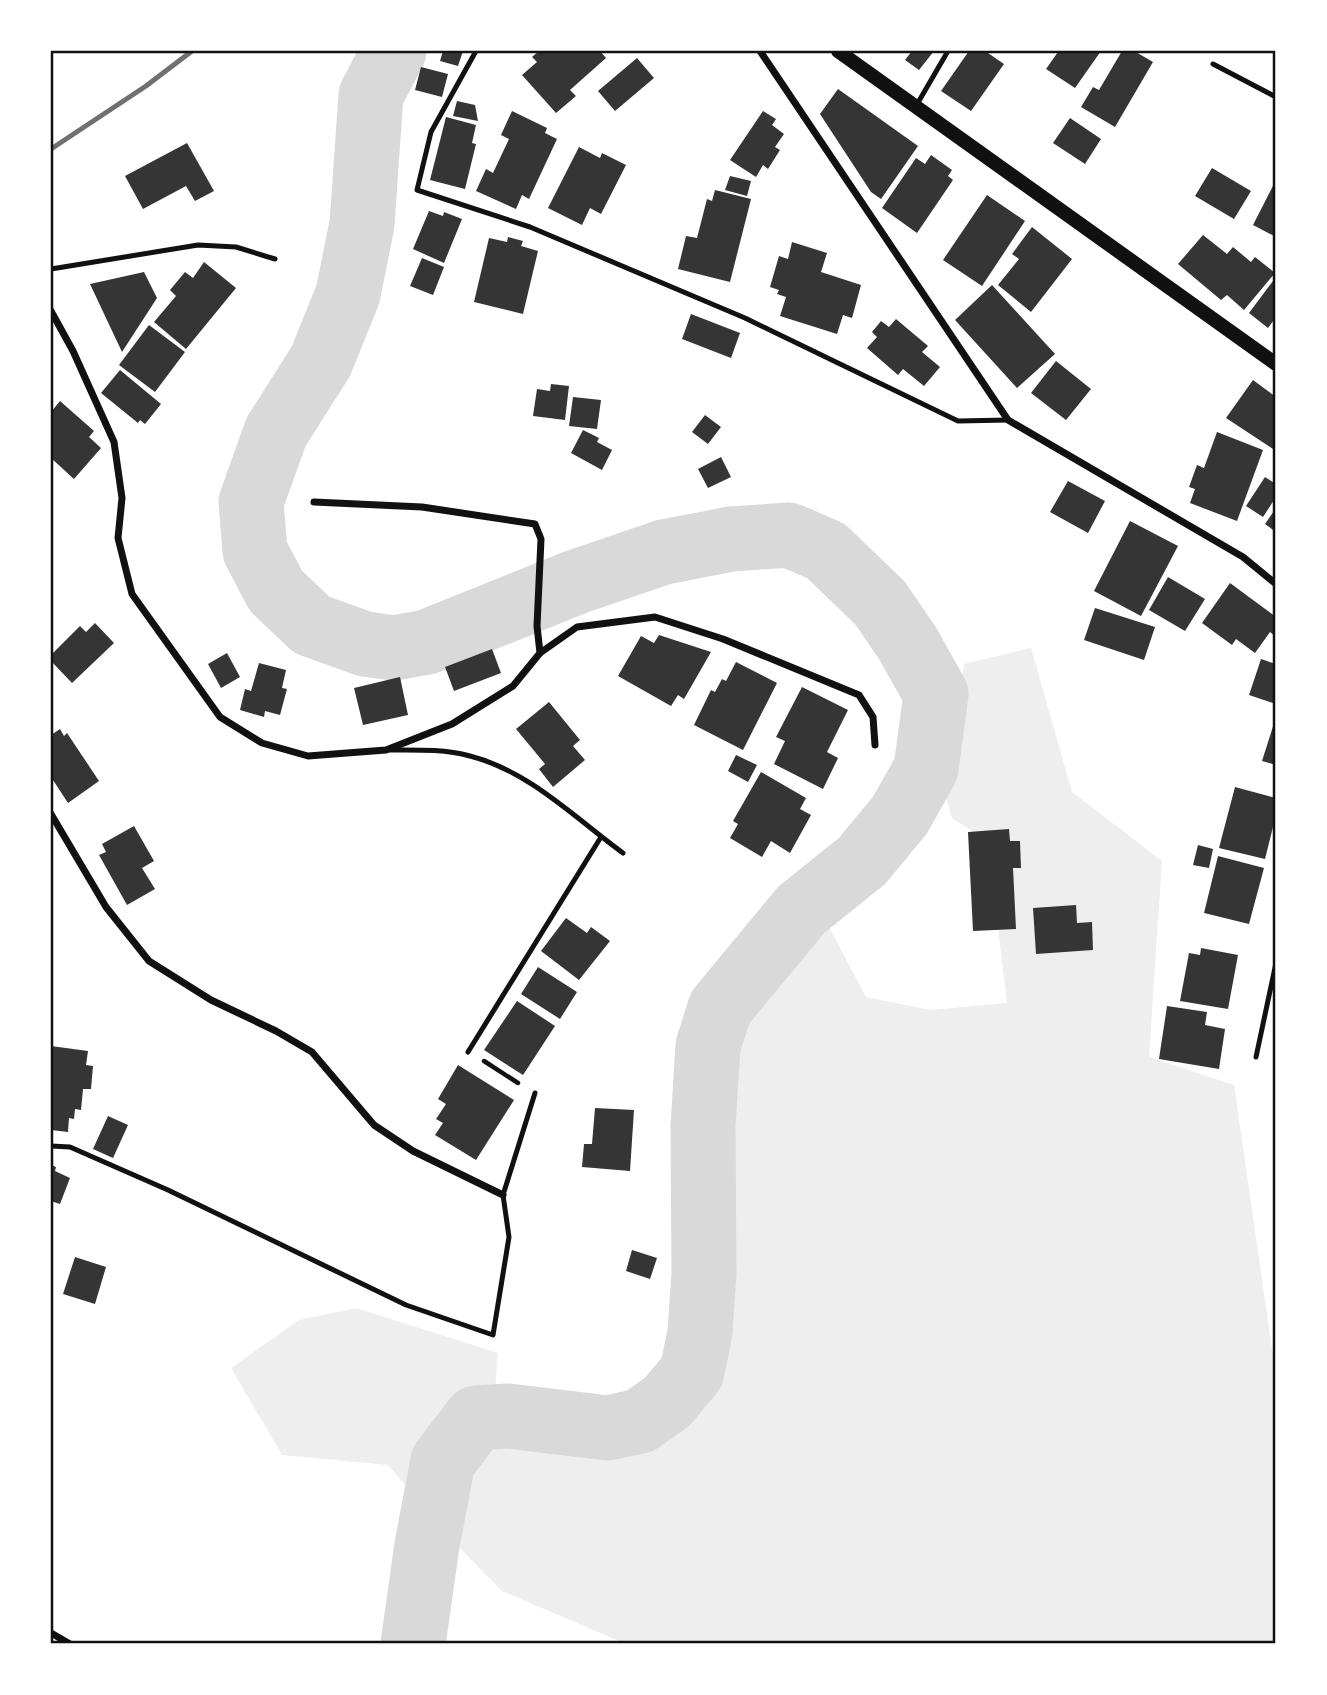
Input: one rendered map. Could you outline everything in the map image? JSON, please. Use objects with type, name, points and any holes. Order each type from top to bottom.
[{"type":"main road","points":[[838,51],[1276,364]]},
{"type":"street","points":[[760,51],[1007,420],[1243,556],[1276,584]]},
{"type":"street","points":[[51,311],[73,351],[114,442],[122,498],[118,538],[132,594],[220,717],[262,743],[307,756],[386,750],[452,724],[503,692],[513,685],[540,653],[578,627],[655,617],[723,639],[859,695],[873,717],[875,745]]},
{"type":"street","points":[[314,502],[422,507],[535,524],[541,539],[537,626],[540,653]]},
{"type":"street","points":[[51,814],[106,907],[149,961],[211,1000],[276,1031],[312,1052],[374,1125],[413,1151],[503,1195]]},
{"type":"street","points":[[51,1633],[70,1644]]},
{"type":"lane","points":[[476,51],[431,132],[416,190],[530,227],[744,318],[958,421],[1007,420]]},
{"type":"lane","points":[[916,106],[948,51]]},
{"type":"lane","points":[[1213,64],[1276,97]]},
{"type":"lane","points":[[51,268],[198,245],[236,247],[275,259]]},
{"type":"lane","points":[[386,750],[433,751],[470,756],[526,779],[624,853]]},
{"type":"lane","points":[[468,1052],[601,837]]},
{"type":"lane","points":[[1256,1057],[1276,963]]},
{"type":"lane","points":[[51,1146],[70,1147],[168,1190],[406,1305],[494,1335],[509,1237],[503,1195],[535,1093]]},
{"type":"path","points":[[468,1052],[535,1093]]},
{"type":"shaded area","points":[[1031,648],[1072,792],[1162,861],[1149,1057],[1234,1085],[1276,1376],[1276,1644],[626,1644],[502,1591],[456,1544],[388,1465],[282,1455],[231,1368],[299,1320],[356,1308],[498,1353],[494,1405],[563,1437],[628,1438],[660,1427],[690,1395],[706,1346],[725,1324],[717,1051],[734,1007],[757,973],[820,910],[866,997],[930,1010],[1007,1003],[997,921],[1002,850],[952,818],[946,797],[964,664]]},
{"type":"building","points":[[443,51],[463,51],[458,66],[440,61]]},
{"type":"building","points":[[539,51],[600,51],[606,58],[570,90],[576,96],[556,113],[522,75],[537,62],[532,57]]},
{"type":"building","points":[[912,51],[934,51],[919,70],[905,60]]},
{"type":"building","points":[[969,51],[985,51],[1004,64],[971,111],[941,91]]},
{"type":"building","points":[[1055,51],[1101,51],[1075,88],[1046,69],[1058,52]]},
{"type":"building","points":[[1122,51],[1134,51],[1153,62],[1115,127],[1081,107],[1093,87],[1099,90]]},
{"type":"building","points":[[637,58],[654,78],[615,111],[598,91]]},
{"type":"building","points":[[421,67],[448,74],[442,97],[415,90]]},
{"type":"building","points":[[838,89],[918,146],[881,199],[871,192],[820,114]]},
{"type":"building","points":[[457,101],[475,105],[478,121],[453,116]]},
{"type":"building","points":[[512,111],[547,128],[545,133],[557,139],[529,199],[522,195],[516,209],[476,191],[486,169],[493,173],[509,139],[501,135]]},
{"type":"building","points":[[763,111],[776,119],[772,125],[784,134],[775,147],[780,150],[768,169],[763,165],[756,177],[730,160]]},
{"type":"building","points":[[446,117],[476,125],[472,143],[476,144],[465,189],[430,180]]},
{"type":"building","points":[[1070,118],[1101,139],[1085,164],[1053,143]]},
{"type":"building","points":[[187,143],[214,191],[195,201],[186,186],[143,209],[125,176]]},
{"type":"building","points":[[579,147],[600,158],[602,153],[626,165],[601,214],[590,208],[582,225],[548,208]]},
{"type":"building","points":[[931,155],[952,170],[948,176],[953,180],[917,233],[882,208],[916,158],[925,164]]},
{"type":"building","points":[[1212,168],[1251,191],[1234,219],[1195,196]]},
{"type":"building","points":[[730,176],[751,181],[747,196],[725,190]]},
{"type":"building","points":[[1276,180],[1276,237],[1253,225]]},
{"type":"building","points":[[715,190],[751,199],[730,282],[678,269],[686,236],[697,238],[707,199],[712,201]]},
{"type":"building","points":[[987,195],[1025,221],[982,286],[943,260]]},
{"type":"building","points":[[429,211],[443,216],[444,212],[462,219],[444,263],[413,249]]},
{"type":"building","points":[[1032,227],[1072,259],[1031,312],[998,285],[1019,259],[1012,254]]},
{"type":"building","points":[[1203,235],[1227,254],[1233,247],[1251,262],[1255,257],[1275,273],[1244,310],[1227,295],[1221,300],[1178,264]]},
{"type":"building","points":[[508,237],[523,241],[521,246],[538,251],[523,314],[474,302],[489,238],[507,242]]},
{"type":"building","points":[[792,242],[827,253],[821,272],[861,285],[852,318],[843,315],[837,334],[780,316],[786,297],[777,294],[779,290],[770,287],[779,256],[788,259]]},
{"type":"building","points":[[422,258],[444,267],[433,295],[410,286]]},
{"type":"building","points":[[204,262],[236,288],[186,349],[154,322],[176,296],[170,290],[185,272],[193,278]]},
{"type":"building","points":[[144,272],[157,298],[122,352],[90,284]]},
{"type":"building","points":[[1276,277],[1276,317],[1268,328],[1249,313]]},
{"type":"building","points":[[992,285],[1055,354],[1017,388],[955,320]]},
{"type":"building","points":[[691,314],[740,333],[731,358],[682,339]]},
{"type":"building","points":[[896,319],[928,346],[922,352],[940,367],[924,386],[903,369],[898,375],[867,348],[877,337],[872,332],[881,321],[889,327]]},
{"type":"building","points":[[149,325],[185,352],[155,392],[119,365]]},
{"type":"building","points":[[1056,361],[1091,389],[1066,420],[1031,393]]},
{"type":"building","points":[[120,370],[161,404],[145,424],[140,420],[138,423],[101,393]]},
{"type":"building","points":[[1253,380],[1276,397],[1276,451],[1226,418]]},
{"type":"building","points":[[551,384],[569,386],[565,420],[533,416],[537,389],[550,391]]},
{"type":"building","points":[[573,397],[601,400],[597,429],[569,426]]},
{"type":"building","points":[[60,401],[94,431],[89,437],[101,448],[74,479],[51,458],[51,412]]},
{"type":"building","points":[[705,415],[721,427],[708,444],[692,432]]},
{"type":"building","points":[[583,430],[599,438],[597,442],[612,450],[602,470],[571,453]]},
{"type":"building","points":[[1217,432],[1263,450],[1237,521],[1190,503],[1195,489],[1189,487],[1197,465],[1204,468]]},
{"type":"building","points":[[721,457],[731,477],[708,488],[698,469]]},
{"type":"building","points":[[1265,477],[1276,484],[1276,497],[1263,517],[1246,506]]},
{"type":"building","points":[[1068,481],[1105,501],[1088,533],[1050,512]]},
{"type":"building","points":[[1276,508],[1276,532],[1265,524]]},
{"type":"building","points":[[1130,521],[1178,546],[1141,616],[1094,591]]},
{"type":"building","points":[[1168,577],[1205,599],[1185,631],[1149,610]]},
{"type":"building","points":[[1230,583],[1276,617],[1276,637],[1270,632],[1255,653],[1236,639],[1232,645],[1202,623]]},
{"type":"building","points":[[1095,608],[1155,627],[1144,660],[1084,640]]},
{"type":"building","points":[[95,623],[114,643],[72,683],[51,661],[51,655],[80,626],[86,632]]},
{"type":"building","points":[[659,635],[711,652],[684,699],[678,695],[671,706],[618,676],[641,636],[654,643]]},
{"type":"building","points":[[492,649],[501,673],[454,691],[445,667]]},
{"type":"building","points":[[227,653],[240,677],[221,688],[208,664]]},
{"type":"building","points":[[1261,659],[1276,664],[1276,704],[1249,695]]},
{"type":"building","points":[[736,662],[777,683],[743,750],[694,725],[711,690],[715,692],[722,679],[726,681]]},
{"type":"building","points":[[259,663],[286,670],[282,688],[287,689],[280,715],[265,711],[264,717],[240,710],[245,689],[251,691]]},
{"type":"building","points":[[400,677],[408,715],[363,725],[354,688]]},
{"type":"building","points":[[802,687],[848,710],[827,752],[838,758],[823,789],[774,764],[785,741],[776,737]]},
{"type":"building","points":[[549,702],[580,740],[573,746],[585,760],[553,787],[539,769],[545,764],[516,729]]},
{"type":"building","points":[[1276,717],[1276,765],[1262,761]]},
{"type":"building","points":[[60,729],[64,736],[67,733],[99,781],[68,803],[51,777],[51,735]]},
{"type":"building","points":[[736,755],[757,765],[748,782],[728,771]]},
{"type":"building","points":[[761,772],[806,798],[800,809],[811,815],[790,853],[771,841],[762,857],[730,838],[738,824],[733,821]]},
{"type":"building","points":[[1235,787],[1276,798],[1276,815],[1265,859],[1219,848]]},
{"type":"building","points":[[134,826],[154,861],[142,868],[155,889],[127,905],[99,855],[106,852],[102,844]]},
{"type":"building","points":[[1009,829],[1010,841],[1020,841],[1021,868],[1013,868],[1016,929],[973,931],[968,832]]},
{"type":"building","points":[[1198,845],[1213,849],[1209,868],[1193,865]]},
{"type":"building","points":[[1218,856],[1264,868],[1249,924],[1204,913]]},
{"type":"building","points":[[1076,905],[1077,923],[1092,922],[1093,950],[1036,954],[1033,908]]},
{"type":"building","points":[[566,918],[587,933],[591,927],[610,941],[579,980],[541,951]]},
{"type":"building","points":[[1201,948],[1238,955],[1228,1009],[1180,1001],[1189,953],[1200,955]]},
{"type":"building","points":[[538,967],[577,992],[560,1019],[521,994]]},
{"type":"building","points":[[517,1001],[555,1026],[523,1075],[484,1050]]},
{"type":"building","points":[[1167,1006],[1207,1012],[1205,1025],[1225,1029],[1219,1069],[1159,1059]]},
{"type":"building","points":[[51,1046],[88,1051],[86,1065],[93,1066],[91,1089],[83,1089],[81,1110],[75,1109],[74,1119],[69,1118],[68,1132],[51,1130]]},
{"type":"building","points":[[458,1065],[514,1100],[476,1160],[435,1135],[443,1123],[436,1119],[446,1104],[438,1099]]},
{"type":"building","points":[[595,1108],[634,1110],[630,1171],[582,1167],[584,1144],[592,1144]]},
{"type":"building","points":[[108,1116],[128,1125],[113,1158],[93,1149]]},
{"type":"building","points":[[51,1165],[56,1167],[55,1171],[70,1178],[60,1204],[51,1201]]},
{"type":"building","points":[[632,1250],[657,1258],[650,1279],[626,1271]]},
{"type":"building","points":[[75,1257],[106,1267],[95,1304],[63,1294]]},
{"type":"waterway","points":[[394,51],[371,95],[362,224],[348,294],[321,361],[276,432],[251,502],[255,551],[276,591],[312,625],[365,644],[394,648],[427,642],[576,582],[664,552],[731,539],[789,535],[826,551],[880,603],[908,644],[936,694],[926,769],[900,815],[862,861],[801,910],[720,1008],[708,1046],[703,1126],[704,1273],[700,1332],[692,1372],[667,1402],[640,1421],[608,1428],[508,1416],[476,1418],[443,1461],[427,1545],[413,1644]]},
{"type":"railway","points":[[51,149],[146,86],[192,51]]}]
